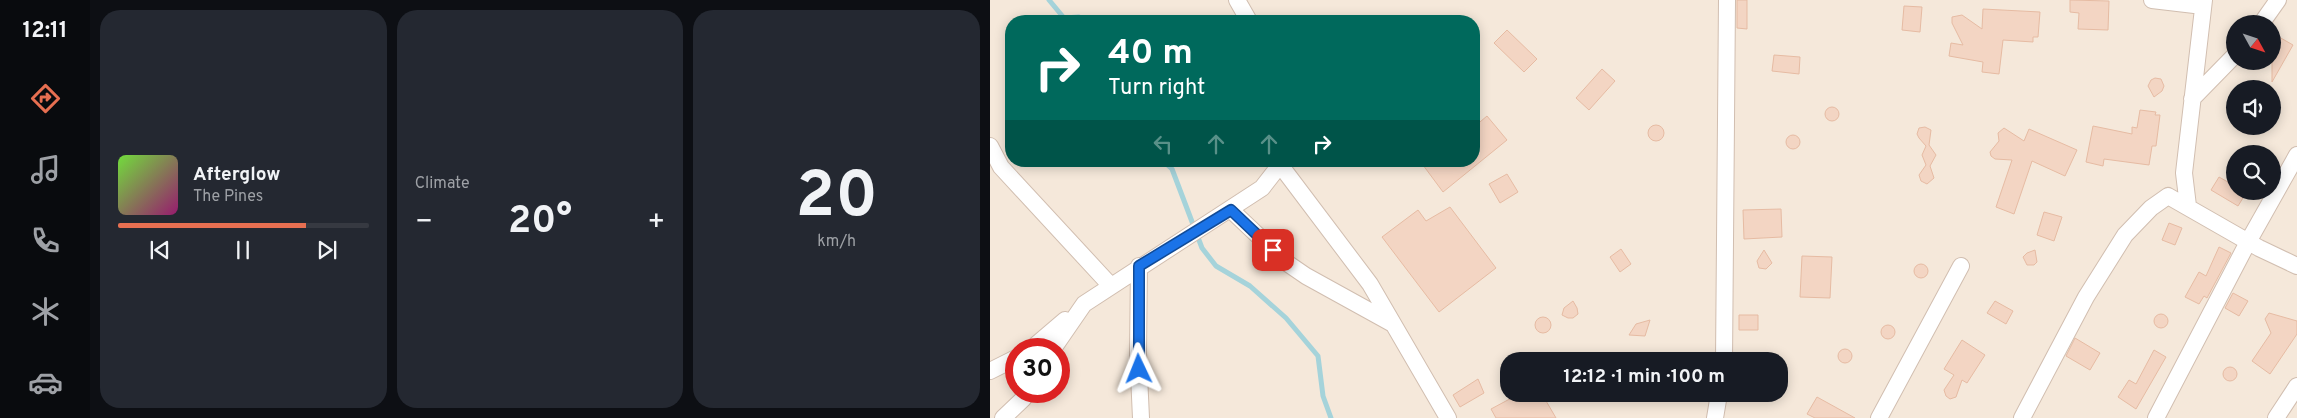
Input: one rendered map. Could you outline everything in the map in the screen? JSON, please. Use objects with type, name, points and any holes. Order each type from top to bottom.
[{"type":"street","points":[[1236,0],[1245,15]]},
{"type":"street","points":[[1724,352],[1727,0]]},
{"type":"street","points":[[2152,0],[2203,3],[2184,173],[2188,206]]},
{"type":"street","points":[[2267,15],[2278,0]]},
{"type":"street","points":[[2192,98],[2226,64]]},
{"type":"street","points":[[990,146],[1001,167],[1111,286]]},
{"type":"street","points":[[2156,418],[2248,242],[2297,155]]},
{"type":"street","points":[[1044,338],[1084,304],[1139,266],[1226,213],[1262,188],[1280,167]]},
{"type":"street","points":[[1284,167],[1370,284],[1448,418]]},
{"type":"street","points":[[2022,418],[2086,297],[2125,235],[2151,208],[2168,196],[2248,242],[2297,266]]},
{"type":"street","points":[[1226,213],[1287,263],[1306,276],[1393,324]]},
{"type":"street","points":[[1139,266],[1138,353],[1141,418]]},
{"type":"street","points":[[1879,418],[1962,266]]},
{"type":"street","points":[[1060,338],[1084,304]]},
{"type":"street","points":[[990,372],[1005,364]]},
{"type":"street","points":[[2276,418],[2297,386]]},
{"type":"street","points":[[1715,418],[1718,402]]},
{"type":"street","points":[[1003,418],[1019,403]]},
{"type":"shaded area","points":[[990,0],[2297,0],[2297,418],[990,418]]},
{"type":"building","points":[[1737,0],[1747,0],[1747,29],[1737,28]]},
{"type":"building","points":[[2070,0],[2109,1],[2108,30],[2078,29],[2079,13],[2070,12]]},
{"type":"building","points":[[1904,6],[1922,7],[1920,32],[1902,30]]},
{"type":"building","points":[[1983,9],[2040,12],[2038,37],[2033,37],[2033,42],[2003,40],[1999,74],[1982,72],[1983,62],[1949,56],[1951,43],[1963,45],[1952,23],[1952,17],[1962,15],[1982,29]]},
{"type":"building","points":[[1507,30],[1537,59],[1524,72],[1494,43]]},
{"type":"building","points":[[2281,38],[2293,45],[2281,66]]},
{"type":"building","points":[[1774,55],[1800,57],[1799,74],[1772,71]]},
{"type":"building","points":[[1602,69],[1615,81],[1589,110],[1576,98]]},
{"type":"building","points":[[2272,70],[2279,70],[2273,80]]},
{"type":"building","points":[[2155,78],[2161,79],[2164,86],[2162,91],[2154,97],[2148,86],[2151,80]]},
{"type":"building","points":[[1829,107],[1835,107],[1839,114],[1835,121],[1829,121],[1825,117],[1825,111]]},
{"type":"building","points":[[2140,110],[2156,112],[2155,115],[2160,115],[2156,146],[2152,146],[2149,165],[2104,159],[2103,166],[2086,162],[2093,126],[2132,134],[2132,127],[2137,128]]},
{"type":"building","points":[[1487,116],[1507,140],[1480,162],[1480,122]]},
{"type":"building","points":[[1656,125],[1664,133],[1656,141],[1648,133]]},
{"type":"building","points":[[1925,127],[1931,130],[1929,145],[1936,155],[1930,166],[1934,178],[1927,184],[1921,181],[1919,175],[1926,165],[1922,155],[1926,146],[1917,134],[1919,128]]},
{"type":"building","points":[[2004,128],[2024,141],[2029,129],[2077,150],[2065,176],[2032,161],[2014,214],[1996,207],[2012,160],[1995,159],[1991,156],[1990,152],[1999,141],[1998,133]]},
{"type":"building","points":[[1790,135],[1796,135],[1800,142],[1796,149],[1790,149],[1786,145],[1786,139]]},
{"type":"building","points":[[1424,167],[1474,167],[1443,192]]},
{"type":"building","points":[[1507,174],[1518,192],[1500,203],[1489,184]]},
{"type":"building","points":[[2219,177],[2226,181],[2226,199],[2211,190]]},
{"type":"building","points":[[2228,200],[2242,200],[2238,206]]},
{"type":"building","points":[[1450,207],[1496,268],[1439,312],[1382,237],[1418,210],[1426,221]]},
{"type":"building","points":[[1781,209],[1782,237],[1744,239],[1743,210]]},
{"type":"building","points":[[2044,212],[2062,217],[2054,241],[2037,235]]},
{"type":"building","points":[[2169,223],[2182,228],[2175,245],[2162,240]]},
{"type":"building","points":[[2219,247],[2231,253],[2207,298],[2204,296],[2199,304],[2185,297],[2199,272],[2206,276]]},
{"type":"building","points":[[1621,249],[1631,264],[1620,272],[1610,257]]},
{"type":"building","points":[[1764,250],[1772,263],[1766,269],[1759,268],[1757,261]]},
{"type":"building","points":[[2035,250],[2037,262],[2034,265],[2027,265],[2023,257]]},
{"type":"building","points":[[1802,256],[1832,257],[1830,298],[1800,297]]},
{"type":"building","points":[[1918,264],[1924,264],[1928,271],[1924,278],[1918,278],[1914,274],[1914,268]]},
{"type":"building","points":[[2233,293],[2248,301],[2239,316],[2225,308]]},
{"type":"building","points":[[1573,301],[1578,314],[1573,318],[1562,315],[1564,308]]},
{"type":"building","points":[[1995,301],[2013,311],[2006,324],[1987,313]]},
{"type":"building","points":[[2269,313],[2297,321],[2297,334],[2270,374],[2252,361],[2271,333],[2265,319]]},
{"type":"building","points":[[2158,314],[2164,314],[2168,321],[2164,328],[2158,328],[2154,324],[2154,318]]},
{"type":"building","points":[[1739,315],[1758,315],[1758,330],[1739,330]]},
{"type":"building","points":[[1543,317],[1551,325],[1543,333],[1535,325]]},
{"type":"building","points":[[1650,320],[1645,336],[1629,335],[1636,324]]},
{"type":"building","points":[[1885,325],[1891,325],[1895,332],[1891,339],[1885,339],[1881,335],[1881,329]]},
{"type":"building","points":[[2075,338],[2100,353],[2090,370],[2066,356]]},
{"type":"building","points":[[1962,340],[1985,355],[1967,383],[1962,380],[1956,397],[1950,399],[1946,396],[1944,390],[1954,375],[1944,369]]},
{"type":"building","points":[[1842,349],[1848,349],[1852,356],[1848,363],[1842,363],[1838,359],[1838,353]]},
{"type":"building","points":[[2154,350],[2166,357],[2136,409],[2118,397],[2129,380],[2136,384]]},
{"type":"building","points":[[2227,367],[2233,367],[2237,374],[2233,381],[2227,381],[2223,377],[2223,371]]},
{"type":"building","points":[[1478,379],[1484,393],[1460,407],[1453,395]]},
{"type":"building","points":[[1817,397],[1855,418],[1815,418],[1807,414]]},
{"type":"building","points":[[1504,402],[1547,402],[1556,418],[1496,418],[1491,409]]},
{"type":"waterway","points":[[1049,0],[1062,15]]},
{"type":"waterway","points":[[1170,167],[1202,248],[1216,266],[1250,286],[1286,318],[1318,356],[1323,396],[1331,418]]},
{"type":"route","points":[[1139,369],[1139,266],[1231,210],[1273,250]]}]
